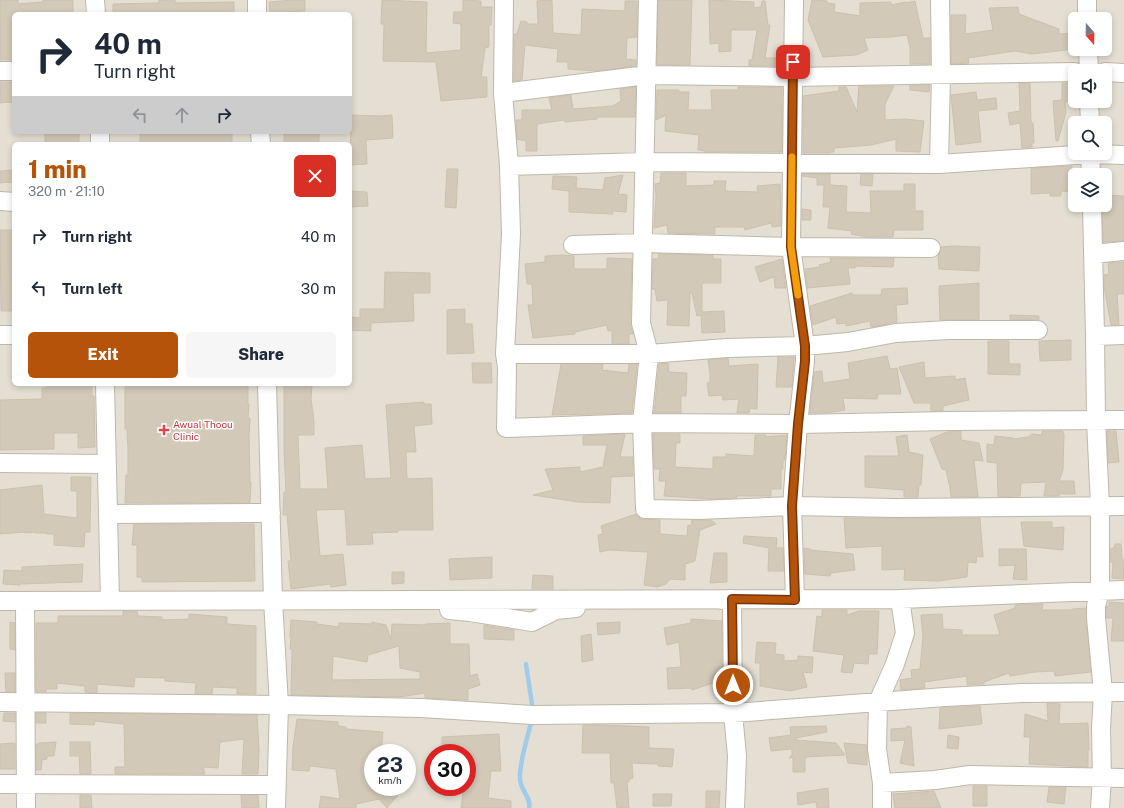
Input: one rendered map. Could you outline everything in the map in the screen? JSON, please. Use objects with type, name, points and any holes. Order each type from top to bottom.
[{"type":"street","points":[[95,0],[96,12]]},
{"type":"street","points":[[257,0],[257,12]]},
{"type":"street","points":[[504,0],[503,93],[509,166],[511,234],[505,354],[507,367],[506,428],[642,424],[798,424],[1124,420]]},
{"type":"street","points":[[648,0],[641,323],[649,354],[642,424],[645,510],[699,510],[792,506],[896,508],[1124,506]]},
{"type":"street","points":[[794,0],[791,247],[805,346],[805,361],[798,424],[792,506],[795,600]]},
{"type":"street","points":[[940,0],[940,164]]},
{"type":"street","points":[[1087,0],[1087,12]]},
{"type":"street","points":[[0,71],[12,71]]},
{"type":"street","points":[[503,93],[647,75],[793,77],[1068,72]]},
{"type":"street","points":[[1112,72],[1124,73]]},
{"type":"street","points":[[509,166],[644,162],[940,164],[1068,155]]},
{"type":"street","points":[[1112,155],[1124,155]]},
{"type":"street","points":[[0,201],[12,202]]},
{"type":"street","points":[[1092,212],[1096,421],[1100,506],[1100,590],[1096,606],[1096,618],[1103,692],[1101,728],[1102,778],[1100,808]]},
{"type":"street","points":[[573,245],[643,243],[791,247],[931,248]]},
{"type":"street","points":[[1093,254],[1124,251]]},
{"type":"street","points":[[505,354],[649,354],[727,348],[805,346],[848,342],[896,333],[948,330],[1038,330]]},
{"type":"street","points":[[0,335],[12,335]]},
{"type":"street","points":[[1095,336],[1124,335]]},
{"type":"street","points":[[104,386],[110,601]]},
{"type":"street","points":[[267,386],[273,600],[279,705],[276,808]]},
{"type":"street","points":[[0,463],[106,464]]},
{"type":"street","points":[[108,514],[271,513]]},
{"type":"street","points":[[0,601],[900,599],[1124,590]]},
{"type":"street","points":[[732,599],[733,713],[737,756],[735,808]]},
{"type":"street","points":[[882,808],[882,783],[877,749],[878,702],[895,664],[905,633],[900,599]]},
{"type":"street","points":[[26,601],[26,808]]},
{"type":"street","points":[[0,702],[421,708],[533,715],[733,713],[1022,692],[1124,692]]},
{"type":"street","points":[[882,783],[935,780],[970,775],[1124,778]]},
{"type":"street","points":[[0,784],[276,785]]},
{"type":"shaded area","points":[[0,0],[1124,0],[1124,808],[0,808]]},
{"type":"building","points":[[0,0],[18,0],[18,4],[43,2],[43,0],[73,0],[73,12],[12,12],[12,60],[0,60]]},
{"type":"building","points":[[159,0],[175,0],[175,3],[234,2],[234,12],[113,12],[113,4],[159,3]]},
{"type":"building","points":[[305,0],[305,11],[270,12],[269,2]]},
{"type":"building","points":[[382,0],[427,2],[426,53],[461,50],[461,24],[453,23],[454,12],[463,12],[463,0],[481,1],[481,7],[492,7],[491,25],[489,25],[489,47],[485,48],[481,77],[487,77],[487,97],[441,101],[436,62],[383,61],[384,24],[381,24]]},
{"type":"building","points":[[552,0],[553,33],[581,35],[582,9],[625,11],[625,1],[637,1],[637,37],[627,38],[626,59],[636,60],[636,66],[596,71],[568,69],[568,62],[557,62],[558,49],[525,45],[522,80],[514,81],[514,34],[517,34],[521,21],[527,22],[527,24],[538,24],[537,1]]},
{"type":"building","points":[[658,0],[692,0],[690,65],[657,65]]},
{"type":"building","points":[[709,0],[754,2],[754,8],[761,7],[762,1],[765,1],[768,25],[770,25],[765,58],[783,58],[783,66],[749,66],[749,60],[752,60],[757,30],[731,30],[731,51],[719,52],[719,43],[710,44]]},
{"type":"building","points":[[812,0],[827,1],[827,3],[835,4],[834,12],[860,16],[860,3],[891,2],[891,5],[915,1],[923,38],[930,38],[930,64],[910,64],[910,47],[907,35],[864,38],[868,50],[856,55],[823,57],[808,20]]},
{"type":"building","points":[[1018,7],[1019,14],[1059,29],[1059,34],[1068,33],[1068,50],[1032,54],[1015,51],[968,58],[969,63],[951,64],[951,15],[966,15],[965,34],[993,30],[989,8]]},
{"type":"building","points":[[0,82],[12,82],[12,102],[0,103]]},
{"type":"building","points":[[1019,83],[1030,83],[1031,123],[1033,123],[1034,143],[1032,143],[1032,147],[1022,148],[1020,123],[1010,125],[1008,113],[1020,111]]},
{"type":"building","points":[[1062,83],[1068,83],[1068,101],[1065,101],[1066,112],[1058,141],[1056,141],[1053,101],[1062,100]]},
{"type":"building","points":[[910,85],[930,85],[929,92],[910,90]]},
{"type":"building","points":[[859,86],[894,86],[885,104],[885,120],[905,119],[924,121],[920,152],[896,151],[896,139],[871,145],[834,148],[834,152],[831,153],[803,153],[803,96],[839,91],[839,87],[846,87],[857,112]]},
{"type":"building","points":[[636,87],[635,117],[597,117],[597,119],[565,122],[564,120],[537,124],[537,151],[526,151],[526,141],[517,139],[516,120],[522,120],[522,110],[552,110],[549,98],[571,95],[573,109],[613,106],[621,101],[620,89]]},
{"type":"building","points":[[738,87],[782,87],[782,152],[705,152],[698,150],[699,135],[665,131],[666,115],[656,120],[657,90],[679,90],[679,92],[689,92],[688,110],[712,110],[711,90],[738,90]]},
{"type":"building","points":[[976,92],[977,100],[996,98],[997,109],[978,111],[981,142],[956,145],[951,95]]},
{"type":"building","points":[[352,115],[392,115],[393,138],[366,140],[367,164],[352,165],[352,142],[350,142]]},
{"type":"building","points":[[45,134],[79,134],[79,142],[45,142]]},
{"type":"building","points":[[140,134],[232,134],[232,142],[140,142]]},
{"type":"building","points":[[284,134],[319,134],[319,142],[284,142]]},
{"type":"building","points":[[1072,166],[1072,168],[1068,168],[1068,192],[1061,191],[1061,196],[1050,196],[1050,193],[1031,194],[1031,168]]},
{"type":"building","points":[[447,169],[458,169],[456,208],[445,207]]},
{"type":"building","points":[[12,170],[12,182],[0,183],[0,171]]},
{"type":"building","points":[[661,173],[686,173],[686,186],[714,185],[714,181],[726,181],[725,191],[758,192],[757,186],[780,184],[781,226],[772,227],[771,223],[745,230],[744,227],[715,227],[715,234],[668,233],[667,225],[654,228],[656,196],[655,184],[660,183]]},
{"type":"building","points":[[802,174],[830,174],[830,185],[847,186],[846,212],[871,213],[870,191],[904,191],[904,184],[915,184],[915,211],[923,211],[923,230],[894,230],[893,237],[867,237],[851,234],[852,231],[828,228],[830,207],[823,207],[824,185],[817,185],[817,178],[802,176]]},
{"type":"building","points":[[861,174],[873,174],[872,186],[860,185]]},
{"type":"building","points":[[623,175],[618,194],[627,195],[626,212],[612,211],[613,214],[569,212],[569,191],[552,189],[553,176],[577,177],[576,188],[603,190],[605,178]]},
{"type":"building","points":[[352,191],[367,192],[368,206],[352,207]]},
{"type":"building","points":[[1112,195],[1124,196],[1124,241],[1103,242],[1102,212],[1112,212]]},
{"type":"building","points":[[802,209],[811,210],[811,220],[802,220]]},
{"type":"building","points":[[0,230],[12,230],[12,311],[1,311]]},
{"type":"building","points":[[941,247],[980,247],[979,271],[939,269],[938,255]]},
{"type":"building","points":[[659,254],[713,255],[713,259],[721,259],[721,283],[702,283],[702,312],[724,311],[725,332],[702,333],[701,315],[697,316],[692,293],[690,293],[689,326],[667,325],[668,300],[657,301],[655,289],[652,289],[653,259],[658,259]]},
{"type":"building","points":[[545,256],[574,256],[574,269],[607,269],[607,258],[632,259],[630,323],[633,334],[629,334],[629,344],[612,344],[612,330],[608,331],[607,325],[575,332],[575,334],[533,338],[528,305],[533,305],[532,284],[527,284],[525,264],[545,262]]},
{"type":"building","points":[[830,258],[894,258],[893,267],[855,266],[855,268],[848,268],[850,284],[807,288],[805,269],[820,267],[819,265],[831,262]]},
{"type":"building","points":[[782,259],[786,288],[775,288],[774,277],[760,282],[755,267]]},
{"type":"building","points":[[1124,262],[1124,294],[1117,294],[1119,325],[1111,325],[1104,287],[1104,275],[1109,274],[1108,263]]},
{"type":"building","points":[[385,272],[430,273],[430,293],[413,293],[414,321],[371,323],[371,331],[352,330],[352,317],[360,318],[360,309],[384,309]]},
{"type":"building","points":[[979,283],[979,320],[940,320],[939,286]]},
{"type":"building","points":[[907,288],[908,304],[896,305],[897,322],[871,327],[870,321],[846,326],[846,323],[837,324],[836,317],[813,325],[810,306],[852,293],[852,295],[881,295],[882,289]]},
{"type":"building","points":[[465,309],[465,324],[472,324],[474,353],[447,354],[447,310]]},
{"type":"building","points":[[1010,315],[1039,316],[1039,320],[1010,320]]},
{"type":"building","points":[[1071,340],[1071,360],[1040,361],[1039,341]]},
{"type":"building","points":[[988,341],[1009,341],[1009,364],[1020,364],[1020,375],[988,374]]},
{"type":"building","points":[[887,356],[890,369],[897,368],[901,394],[878,394],[877,399],[843,398],[845,410],[826,413],[810,413],[814,372],[822,371],[823,383],[850,379],[848,363]]},
{"type":"building","points":[[778,357],[794,357],[792,387],[776,387]]},
{"type":"building","points":[[728,358],[729,366],[758,364],[757,409],[750,408],[749,413],[737,413],[739,399],[723,400],[722,395],[709,396],[707,383],[710,382],[708,360]]},
{"type":"building","points":[[924,362],[925,378],[955,376],[955,380],[965,378],[969,400],[943,406],[943,411],[931,411],[931,403],[914,403],[899,367]]},
{"type":"building","points":[[472,363],[491,363],[492,383],[473,383]]},
{"type":"building","points":[[668,363],[669,372],[687,373],[686,396],[681,396],[681,413],[654,413],[659,364]]},
{"type":"building","points":[[561,364],[603,364],[602,370],[628,373],[629,364],[637,364],[632,413],[552,415]]},
{"type":"building","points":[[47,386],[92,386],[92,396],[94,396],[95,447],[78,448],[78,433],[54,433],[54,449],[0,450],[0,400],[42,399],[42,388],[47,388]]},
{"type":"building","points":[[125,386],[248,386],[248,418],[250,418],[250,503],[125,503],[126,475],[128,475],[128,449],[127,429],[125,429]]},
{"type":"building","points":[[284,386],[312,386],[311,399],[314,435],[298,435],[300,489],[328,489],[325,448],[362,445],[365,479],[391,478],[386,405],[424,402],[424,404],[431,404],[432,424],[414,426],[416,452],[406,452],[407,479],[432,478],[433,530],[398,530],[398,532],[372,533],[373,544],[347,545],[345,509],[316,510],[320,556],[343,554],[346,585],[331,587],[330,584],[291,589],[288,561],[291,561],[287,515],[283,515],[284,492],[286,492],[284,450]]},
{"type":"building","points":[[961,431],[961,440],[979,443],[983,461],[974,460],[978,497],[951,497],[946,470],[942,469],[930,439],[947,432]]},
{"type":"building","points":[[1042,431],[1063,431],[1063,470],[1059,481],[1074,481],[1075,494],[1044,496],[1046,482],[1021,483],[1020,496],[998,497],[997,463],[987,462],[987,444],[994,445],[995,436],[1014,439],[1028,437],[1032,434],[1042,435]]},
{"type":"building","points":[[1107,431],[1116,431],[1119,462],[1108,463]]},
{"type":"building","points":[[625,434],[620,457],[633,457],[633,476],[611,477],[610,503],[578,502],[533,495],[553,490],[545,469],[580,467],[580,472],[603,467],[607,445],[583,445],[583,436]]},
{"type":"building","points":[[653,434],[680,434],[680,443],[676,443],[675,467],[713,469],[713,457],[726,457],[726,454],[754,456],[755,435],[766,435],[766,437],[787,435],[785,460],[783,460],[783,469],[781,469],[781,489],[771,489],[771,496],[736,496],[737,498],[711,499],[664,496],[666,481],[659,481],[660,469],[654,469]]},
{"type":"building","points":[[907,435],[909,452],[923,455],[921,485],[919,485],[918,497],[904,497],[904,490],[865,487],[865,456],[899,456],[896,437]]},
{"type":"building","points":[[71,477],[91,477],[90,532],[85,532],[84,547],[54,545],[54,534],[25,532],[0,534],[0,490],[42,485],[44,514],[77,518],[77,491],[71,491]]},
{"type":"building","points":[[636,514],[638,517],[644,519],[660,520],[660,534],[687,536],[688,525],[691,526],[692,520],[711,520],[716,524],[700,530],[695,561],[685,564],[685,580],[670,579],[666,584],[657,587],[644,585],[648,552],[609,550],[600,552],[598,535],[603,534],[601,526]]},
{"type":"building","points":[[844,518],[980,518],[983,557],[977,556],[976,563],[968,562],[967,577],[938,581],[904,580],[905,569],[882,570],[882,546],[846,548]]},
{"type":"building","points":[[1021,522],[1052,522],[1052,528],[1064,527],[1063,550],[1024,546]]},
{"type":"building","points":[[134,524],[254,524],[255,581],[142,582],[142,577],[137,577],[137,545],[132,545]]},
{"type":"building","points":[[744,536],[777,538],[776,548],[783,548],[784,571],[768,571],[769,548],[743,543]]},
{"type":"building","points":[[1115,544],[1121,544],[1124,562],[1124,579],[1112,578],[1113,562],[1110,562],[1110,549],[1114,548]]},
{"type":"building","points":[[804,548],[810,550],[853,554],[855,570],[831,573],[830,576],[805,574]]},
{"type":"building","points":[[999,549],[1026,549],[1027,580],[1013,579],[1015,565],[999,566]]},
{"type":"building","points":[[714,553],[727,553],[727,582],[710,583]]},
{"type":"building","points":[[492,557],[492,578],[450,580],[449,559]]},
{"type":"building","points":[[83,564],[82,582],[20,585],[3,584],[4,570],[22,571],[22,567]]},
{"type":"building","points":[[392,572],[404,572],[404,583],[392,584]]},
{"type":"building","points":[[533,575],[553,576],[553,589],[532,589]]},
{"type":"building","points":[[1109,602],[1124,603],[1124,641],[1111,641],[1113,618],[1106,618],[1106,607],[1109,606]]},
{"type":"building","points":[[1043,604],[1042,610],[1072,610],[1086,608],[1091,672],[1055,676],[1054,671],[1010,676],[1009,673],[984,682],[984,684],[967,685],[967,676],[924,682],[925,688],[901,690],[900,680],[912,678],[911,670],[920,669],[923,637],[921,615],[942,614],[943,629],[962,630],[962,635],[1000,635],[994,615],[1015,608],[1015,605]]},
{"type":"building","points":[[822,610],[847,610],[847,615],[859,611],[879,611],[877,654],[869,654],[868,664],[854,663],[852,673],[841,672],[844,655],[813,651],[817,616],[822,617]]},
{"type":"building","points":[[123,611],[137,611],[138,616],[162,617],[162,620],[189,619],[189,614],[227,617],[227,624],[256,626],[256,694],[237,694],[237,688],[213,687],[212,694],[195,694],[196,683],[165,681],[165,678],[135,677],[134,687],[97,684],[97,693],[85,692],[85,686],[57,683],[57,689],[46,689],[46,692],[36,692],[36,623],[58,623],[58,616],[123,616]]},
{"type":"building","points":[[691,619],[722,621],[722,680],[692,690],[691,688],[668,689],[667,668],[681,667],[679,642],[667,645],[664,628],[691,623]]},
{"type":"building","points":[[291,620],[317,622],[317,624],[339,627],[339,623],[372,624],[372,622],[386,625],[391,639],[392,624],[425,625],[450,623],[450,644],[469,644],[470,676],[477,674],[480,685],[468,689],[468,700],[425,698],[425,693],[400,697],[291,695],[292,649],[290,649]],"holes":[[[399,646],[400,668],[420,672],[420,679],[332,680],[333,656],[367,662],[368,655]]]},
{"type":"building","points":[[10,622],[15,623],[15,650],[10,649]]},
{"type":"building","points":[[620,622],[620,633],[598,635],[597,623]]},
{"type":"building","points":[[484,625],[514,630],[514,640],[484,639]]},
{"type":"building","points":[[591,634],[593,660],[582,662],[581,636]]},
{"type":"building","points":[[757,642],[776,643],[775,654],[784,655],[784,661],[798,660],[798,656],[813,657],[812,673],[803,672],[807,687],[790,691],[760,686],[760,663],[755,663]]},
{"type":"building","points":[[5,673],[15,673],[15,692],[6,692]]},
{"type":"building","points":[[1047,703],[1060,704],[1059,724],[1088,723],[1088,767],[1029,764],[1030,737],[1024,737],[1025,714],[1048,721]]},
{"type":"building","points":[[980,706],[982,724],[939,729],[940,708]]},
{"type":"building","points":[[4,713],[15,713],[15,722],[3,721]]},
{"type":"building","points":[[36,713],[46,713],[46,723],[36,723]]},
{"type":"building","points":[[70,713],[257,715],[259,751],[258,774],[242,774],[244,739],[220,742],[218,768],[203,767],[205,774],[115,774],[115,767],[125,767],[124,724],[95,721],[94,725],[70,724]]},
{"type":"building","points":[[297,719],[338,722],[338,726],[346,727],[346,729],[383,732],[382,744],[364,744],[364,796],[397,796],[387,808],[379,799],[356,804],[356,808],[319,808],[321,796],[340,799],[336,769],[310,766],[309,771],[292,770],[293,747]]},
{"type":"building","points":[[583,725],[649,727],[649,748],[674,749],[672,767],[658,766],[658,764],[632,763],[633,778],[629,779],[629,782],[627,782],[629,808],[617,808],[614,783],[611,783],[610,753],[582,753]]},
{"type":"building","points":[[826,726],[827,732],[796,738],[796,740],[836,743],[845,755],[805,757],[805,772],[793,772],[793,757],[789,758],[792,755],[792,749],[771,751],[769,738],[791,735],[790,727]]},
{"type":"building","points":[[907,726],[911,727],[914,766],[900,763],[905,740],[891,741],[891,729],[907,728]]},
{"type":"building","points":[[499,734],[501,771],[491,771],[488,798],[511,801],[511,808],[461,808],[463,796],[476,796],[476,744],[442,744],[442,737]]},
{"type":"building","points":[[948,735],[959,737],[958,749],[947,748]]},
{"type":"building","points":[[56,742],[54,756],[47,756],[47,759],[42,760],[41,770],[36,770],[36,744]]},
{"type":"building","points":[[70,742],[90,742],[91,774],[80,774],[79,756],[70,756]]},
{"type":"building","points":[[15,743],[15,769],[0,769],[0,744]]},
{"type":"building","points":[[844,743],[867,745],[867,765],[848,763]]},
{"type":"building","points":[[973,786],[987,786],[987,806],[973,806]]},
{"type":"building","points":[[1049,787],[1066,787],[1064,804],[1047,802]]},
{"type":"building","points":[[828,788],[829,808],[817,808],[816,802],[798,805],[797,793]]},
{"type":"building","points":[[706,791],[720,791],[719,808],[706,808]]},
{"type":"building","points":[[934,791],[941,808],[895,808],[893,794]]},
{"type":"building","points":[[653,794],[672,794],[671,806],[653,806]]},
{"type":"building","points":[[80,795],[91,795],[92,808],[80,808]]},
{"type":"building","points":[[241,795],[258,795],[259,808],[242,808]]},
{"type":"waterway","points":[[526,664],[533,711]]},
{"type":"waterway","points":[[529,808],[530,805],[521,784],[520,773],[522,757],[532,719]]},
{"type":"slow traffic","points":[[792,157],[791,247],[798,295]]},
{"type":"place","name":"Awual Thoou Clinic","points":[[164,430]]},
{"type":"route","points":[[733,685],[732,599],[795,600],[792,506],[798,424],[805,361],[805,346],[791,247],[793,62]]}]
